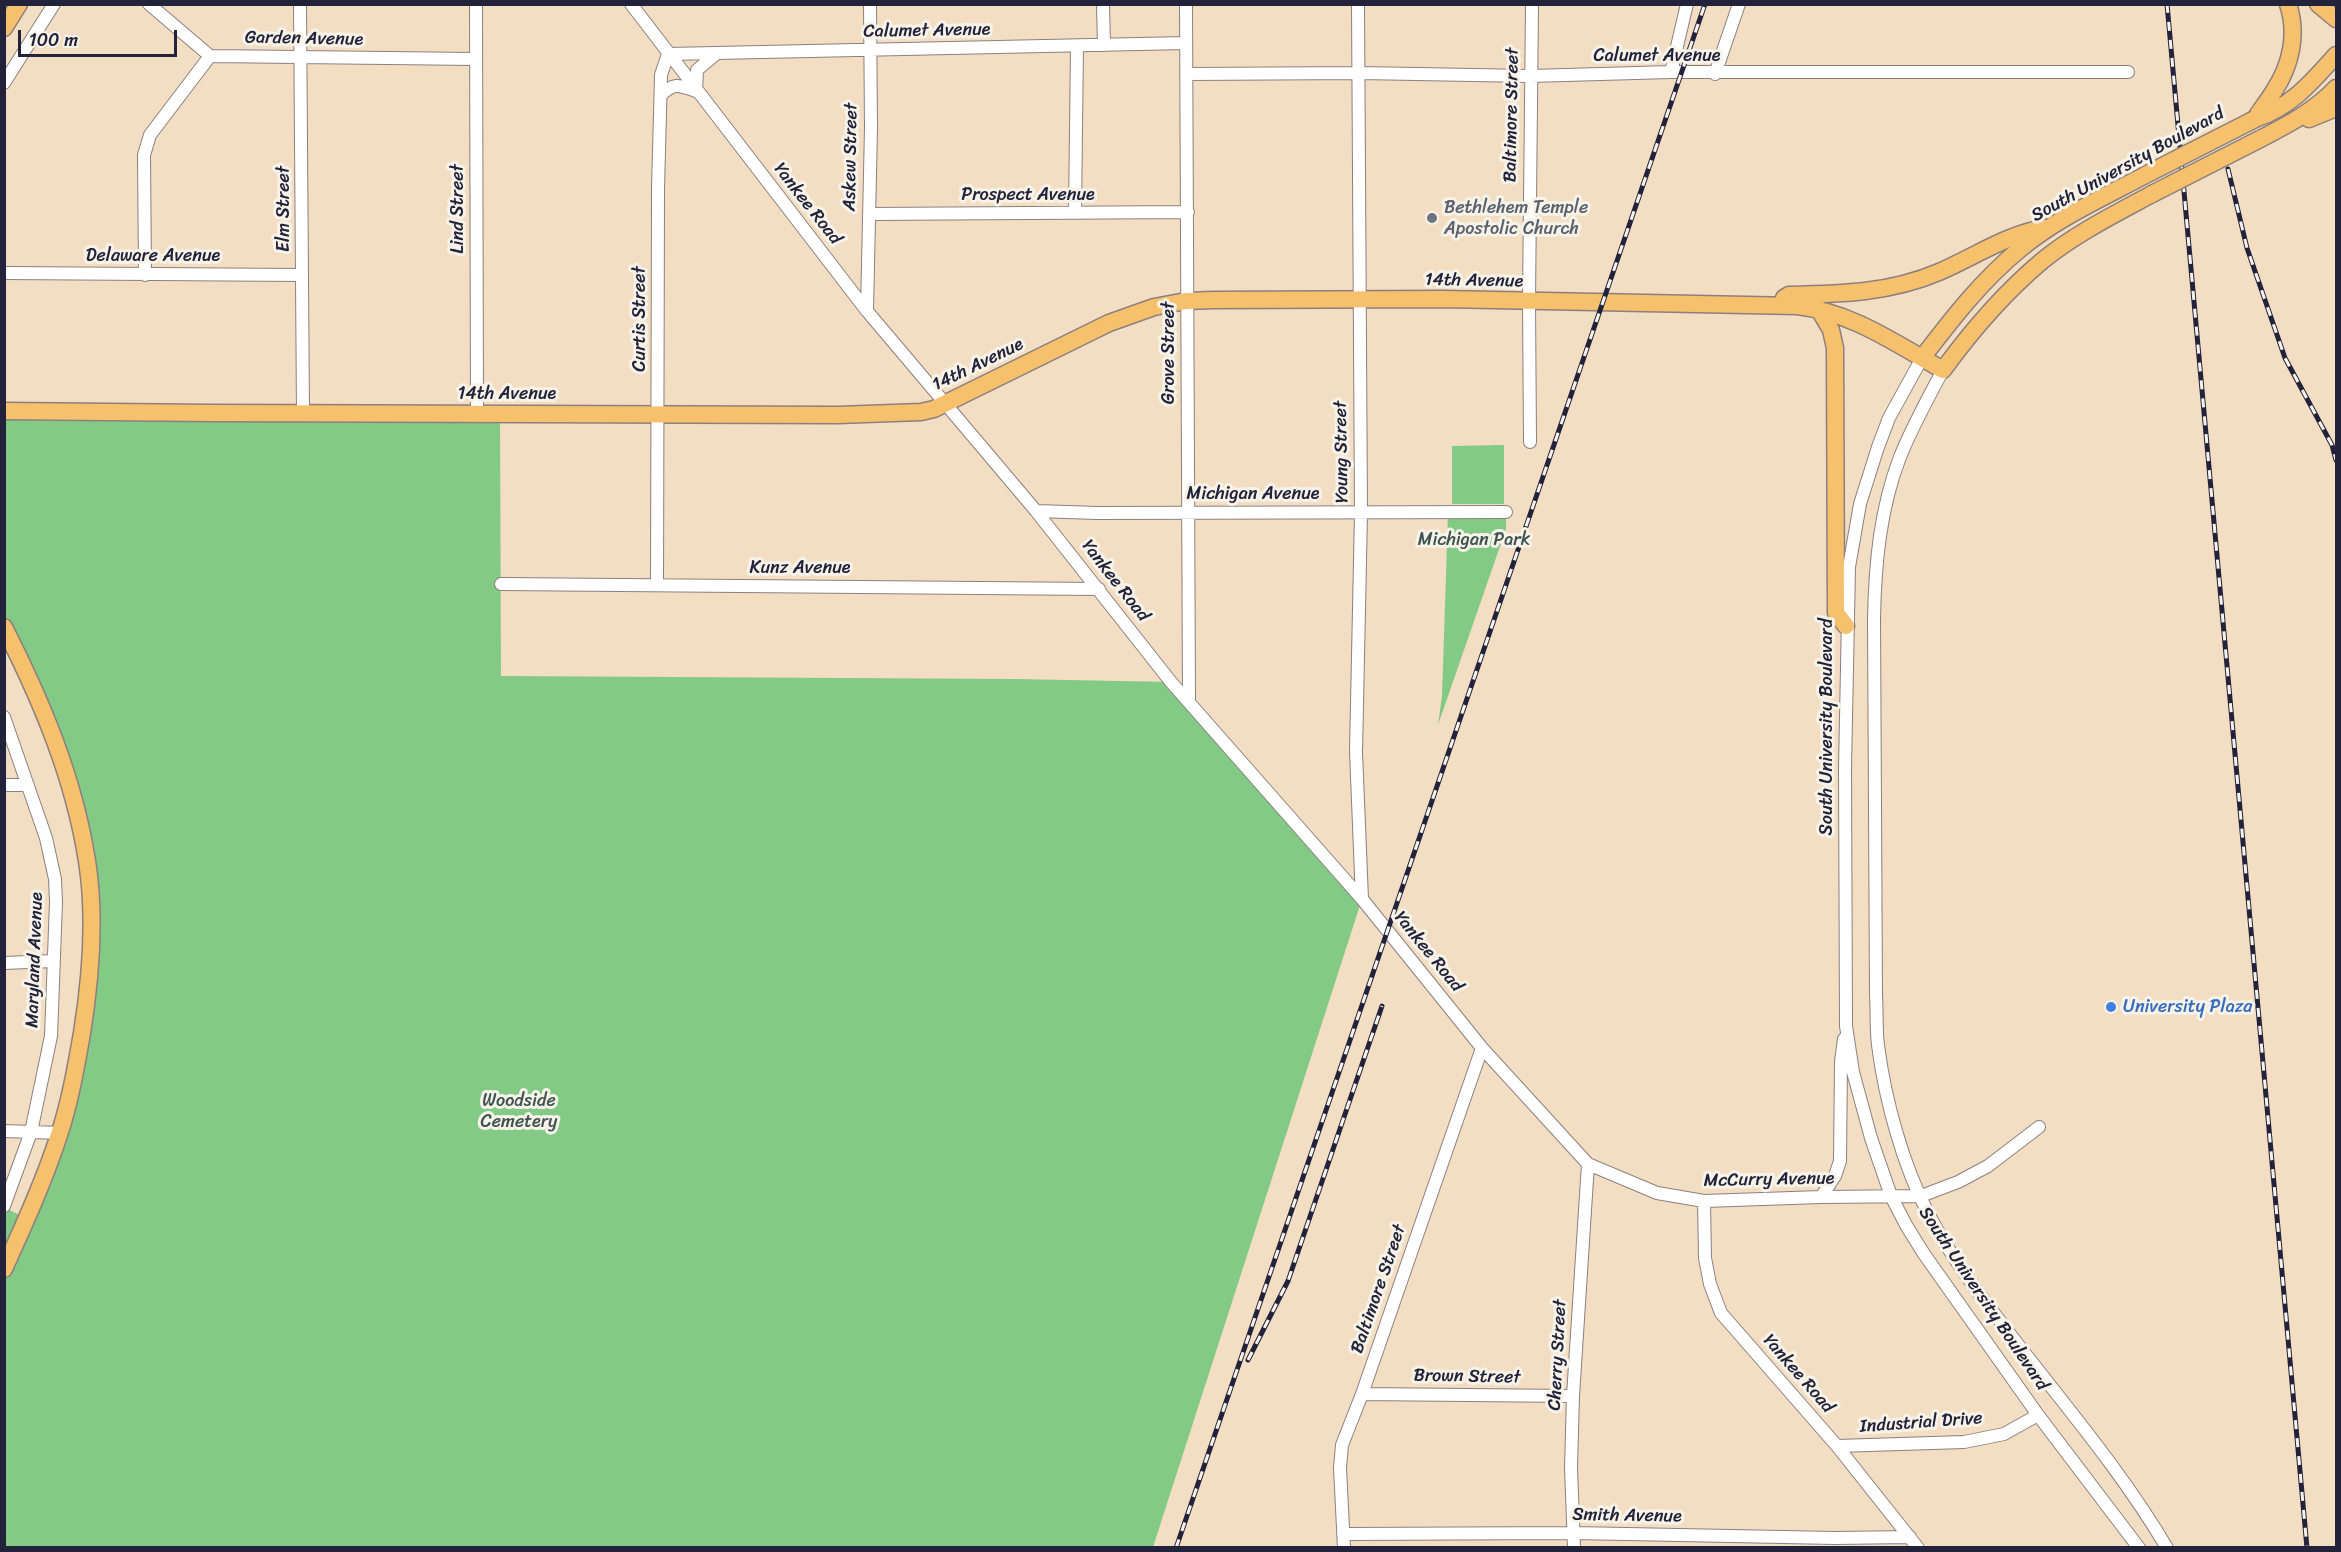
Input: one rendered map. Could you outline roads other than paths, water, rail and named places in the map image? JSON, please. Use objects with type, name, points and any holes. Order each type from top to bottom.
[{"type":"main road","points":[[4,28],[19,4]]},
{"type":"main road","points":[[2255,119],[2277,87],[2288,65],[2293,30],[2288,4]]},
{"type":"main road","points":[[2318,4],[2337,19]]},
{"type":"main road","name":"South University Boulevard","points":[[1922,358],[1975,291],[2020,249],[2049,228],[2151,172],[2289,103],[2337,55]]},
{"type":"main road","name":"South University Boulevard","points":[[1943,370],[1969,334],[2043,260],[2097,224],[2294,121],[2327,98],[2337,88]]},
{"type":"main road","points":[[2294,121],[2304,122],[2337,108]]},
{"type":"main road","points":[[1773,305],[1789,295],[1860,293],[1900,285],[1938,273],[2024,232],[2049,228]]},
{"type":"main road","name":"14th Avenue","points":[[4,411],[837,415],[921,412],[947,404],[1101,327],[1154,307],[1186,301],[1358,299],[1773,305],[1818,308],[1865,326],[1943,370]]},
{"type":"main road","points":[[1818,308],[1831,330],[1835,348],[1836,613],[1846,626]]},
{"type":"main road","points":[[4,627],[40,702],[62,758],[76,808],[87,863],[91,928],[88,987],[77,1060],[60,1133],[41,1185],[4,1269]]},
{"type":"street","points":[[4,83],[54,4]]},
{"type":"street","points":[[146,275],[144,155],[150,135],[210,56],[149,4]]},
{"type":"street","name":"Elm Street","points":[[300,4],[303,414]]},
{"type":"street","name":"Lind Street","points":[[476,4],[477,413]]},
{"type":"street","name":"Yankee Road","points":[[631,4],[867,310],[1036,511],[1171,682],[1362,899],[1482,1048],[1588,1164]]},
{"type":"street","name":"Askew Street","points":[[867,310],[870,4]]},
{"type":"street","points":[[1103,4],[1104,45]]},
{"type":"street","name":"Grove Street","points":[[1186,4],[1189,701]]},
{"type":"street","name":"Young Street","points":[[1358,4],[1361,513],[1356,752],[1362,899]]},
{"type":"street","name":"Baltimore Street","points":[[1530,442],[1532,4]]},
{"type":"street","points":[[1671,72],[1687,4]]},
{"type":"street","points":[[1715,74],[1738,4]]},
{"type":"street","name":"Calumet Avenue","points":[[668,54],[1186,43]]},
{"type":"street","points":[[1075,213],[1077,46]]},
{"type":"street","name":"Curtis Street","points":[[657,585],[658,189],[661,75],[668,54]]},
{"type":"street","points":[[661,95],[669,87],[680,85],[696,91],[697,70],[716,54]]},
{"type":"street","name":"Garden Avenue","points":[[210,56],[476,59]]},
{"type":"street","name":"Calumet Avenue","points":[[1187,74],[1360,73],[1530,76],[1671,72],[1715,74],[2128,72]]},
{"type":"street","name":"Prospect Avenue","points":[[869,214],[1188,212]]},
{"type":"street","name":"Delaware Avenue","points":[[4,273],[302,275]]},
{"type":"street","name":"South University Boulevard","points":[[1922,358],[1889,418],[1868,475],[1860,504],[1849,567],[1846,626],[1846,1026],[1853,1072],[1891,1196],[1924,1254],[2038,1415],[2139,1548]]},
{"type":"street","name":"South University Boulevard","points":[[1943,370],[1906,443],[1894,477],[1880,538],[1874,610],[1878,1046],[1906,1160],[1928,1213],[1961,1270],[2101,1451],[2145,1512],[2167,1548]]},
{"type":"street","name":"Michigan Avenue","points":[[1036,511],[1097,513],[1506,512]]},
{"type":"street","name":"Kunz Avenue","points":[[501,584],[1099,589]]},
{"type":"street","name":"Maryland Avenue","points":[[4,717],[46,838],[55,879],[51,1036],[32,1132],[4,1206]]},
{"type":"street","points":[[4,785],[28,785]]},
{"type":"street","points":[[4,963],[53,961]]},
{"type":"street","points":[[1821,1197],[1835,1176],[1840,1161],[1841,1062],[1846,1026]]},
{"type":"street","name":"Baltimore Street","points":[[1344,1548],[1340,1468],[1342,1445],[1362,1394],[1482,1048]]},
{"type":"street","points":[[1921,1196],[1958,1182],[1988,1166],[2039,1127]]},
{"type":"street","points":[[4,1131],[60,1133]]},
{"type":"street","name":"McCurry Avenue","points":[[1588,1164],[1657,1193],[1704,1201],[1921,1196]]},
{"type":"street","name":"Cherry Street","points":[[1574,1548],[1571,1468],[1573,1396],[1588,1164]]},
{"type":"street","name":"Yankee Road","points":[[1704,1201],[1705,1257],[1710,1284],[1721,1313],[1837,1446],[1918,1548]]},
{"type":"street","name":"Brown Street","points":[[1362,1394],[1573,1396]]},
{"type":"street","name":"Industrial Drive","points":[[1837,1446],[1964,1442],[2004,1434],[2038,1415]]},
{"type":"street","name":"Smith Avenue","points":[[1344,1534],[1574,1533],[1791,1542],[1910,1537]]},
{"type":"railway","points":[[1176,1548],[1705,4]]},
{"type":"railway","points":[[2167,4],[2307,1548]]},
{"type":"railway","points":[[2228,169],[2247,248],[2285,358],[2332,445],[2336,460]]},
{"type":"railway","points":[[1248,1360],[1288,1281],[1382,1006]]},
{"type":"place","name":"Bethlehem Temple Apostolic Church","points":[[1432,218]]},
{"type":"place","name":"University Plaza","points":[[2111,1007]]},
{"type":"park label","name":"Michigan Park","points":[[1474,540]]},
{"type":"park label","name":"Woodside Cemetery","points":[[519,1111]]}]
